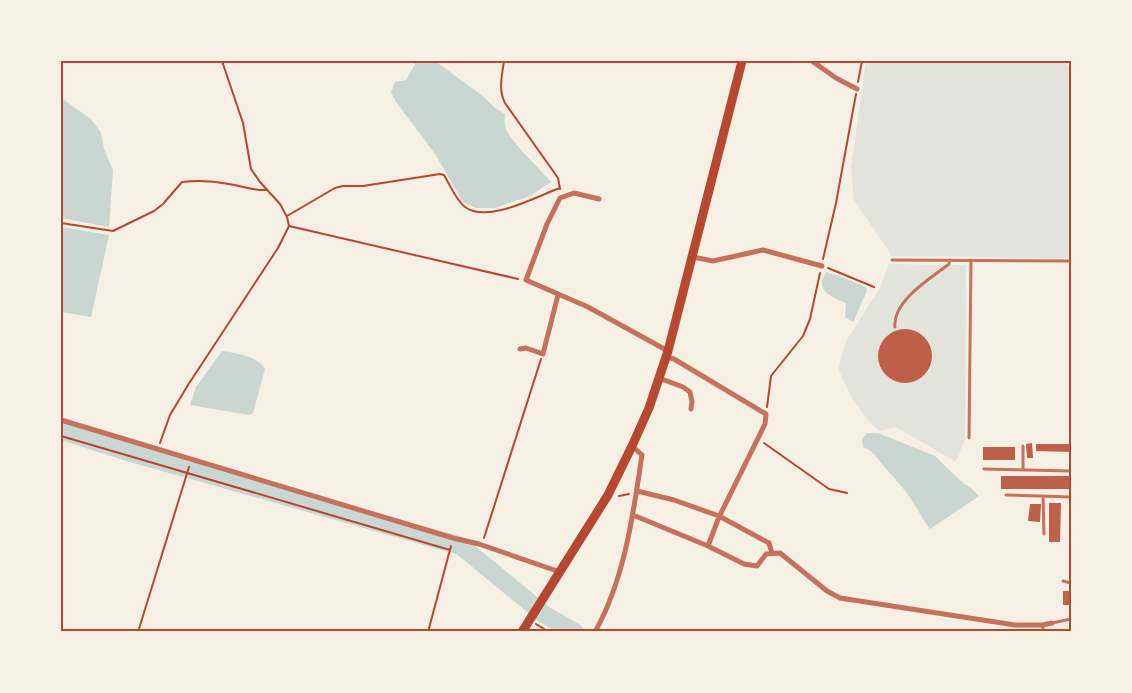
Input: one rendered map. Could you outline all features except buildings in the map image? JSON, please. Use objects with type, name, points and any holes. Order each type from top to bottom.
[{"type":"main road","points":[[522,632],[608,495],[649,408],[667,354],[693,257],[742,61]]},
{"type":"street","points":[[812,61],[836,78],[857,89]]},
{"type":"street","points":[[599,199],[574,193],[560,198],[547,224],[526,280],[588,307],[766,414],[765,424],[719,516],[708,546]]},
{"type":"street","points":[[693,257],[714,261],[763,250],[822,266]]},
{"type":"street","points":[[520,349],[526,348],[543,354],[558,295]]},
{"type":"street","points":[[659,378],[690,392],[691,410]]},
{"type":"street","points":[[61,420],[481,545],[560,572]]},
{"type":"street","points":[[595,632],[605,614],[625,555],[633,515],[642,456],[632,446]]},
{"type":"street","points":[[636,493],[674,500],[719,516],[768,543],[772,553]]},
{"type":"street","points":[[633,515],[708,546],[744,564],[757,566],[766,554],[780,553],[827,591],[840,598],[1015,625],[1042,625],[1052,622]]},
{"type":"lane","points":[[892,260],[1071,261]]},
{"type":"lane","points":[[895,327],[895,314],[904,302],[927,280],[949,264],[950,260]]},
{"type":"lane","points":[[969,438],[971,260]]},
{"type":"lane","points":[[1022,446],[1023,470]]},
{"type":"lane","points":[[984,469],[1071,471]]},
{"type":"lane","points":[[1006,495],[1071,497],[1071,511]]},
{"type":"lane","points":[[1043,496],[1044,534]]},
{"type":"lane","points":[[1063,581],[1071,582]]},
{"type":"lane","points":[[1052,622],[1071,619]]},
{"type":"lane","points":[[1042,625],[1044,632]]},
{"type":"path","points":[[157,450],[170,415],[278,248],[289,226],[287,216],[280,204],[251,169],[243,123],[222,61]]},
{"type":"path","points":[[504,61],[500,88],[505,103],[558,178],[560,198]]},
{"type":"path","points":[[766,414],[771,376],[804,336],[810,319],[836,203],[862,61]]},
{"type":"path","points":[[287,216],[343,186],[363,186],[440,174],[444,175],[466,208],[485,212],[517,206],[560,188]]},
{"type":"path","points":[[61,223],[113,231],[154,211],[163,204],[182,182],[228,183],[258,190],[268,190]]},
{"type":"path","points":[[289,226],[526,280]]},
{"type":"path","points":[[822,266],[874,287]]},
{"type":"path","points":[[481,545],[543,354]]},
{"type":"path","points":[[61,436],[450,550],[428,632]]},
{"type":"path","points":[[758,439],[829,489],[847,493]]},
{"type":"path","points":[[138,632],[187,472]]},
{"type":"path","points":[[608,495],[612,497],[636,493]]},
{"type":"path","points":[[530,618],[549,632]]},
{"type":"shaded area","points":[[415,61],[435,61],[505,114],[507,132],[551,182],[530,196],[495,208],[476,208],[463,202],[435,154],[396,102],[391,92],[395,82],[406,80]]},
{"type":"shaded area","points":[[866,61],[1064,61],[1071,70],[1071,258],[890,256],[890,253],[854,200],[851,168]]},
{"type":"shaded area","points":[[61,98],[91,119],[101,133],[104,149],[113,170],[109,227],[61,218]]},
{"type":"shaded area","points":[[61,227],[109,235],[91,317],[61,312]]},
{"type":"shaded area","points":[[889,264],[966,265],[965,439],[956,462],[896,427],[879,431],[855,402],[838,368],[846,341],[880,288]]},
{"type":"shaded area","points":[[826,272],[866,287],[867,291],[853,322],[845,317],[846,303],[830,296],[823,289],[822,284]]},
{"type":"shaded area","points":[[222,351],[252,358],[265,369],[253,413],[249,415],[190,405],[196,387]]},
{"type":"shaded area","points":[[867,433],[878,433],[935,456],[979,496],[930,529],[904,489],[874,454],[863,447],[862,439]]},
{"type":"waterway","points":[[61,431],[128,452],[461,546],[545,615],[575,632]]}]
